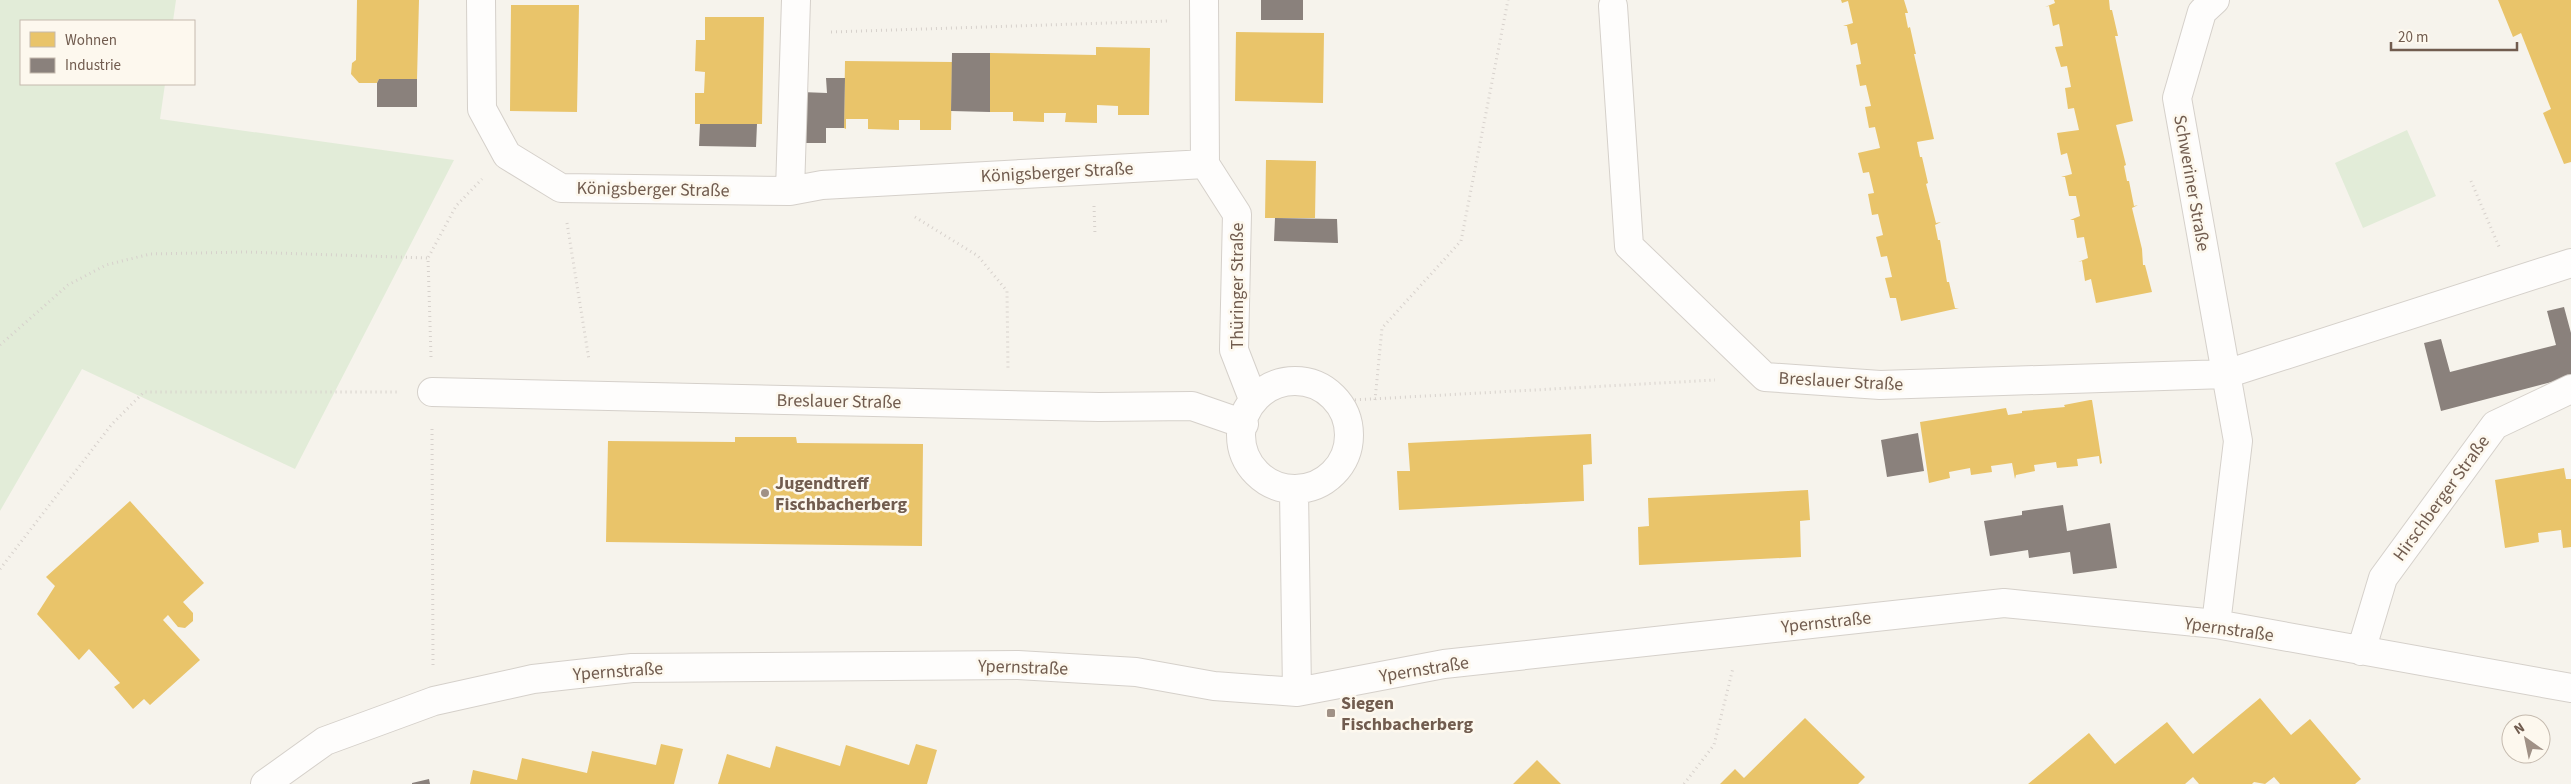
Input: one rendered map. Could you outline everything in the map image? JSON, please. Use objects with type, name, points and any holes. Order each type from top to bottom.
[{"type":"street","name":"Königsberger Straße","points":[[481,0],[482,109],[507,155],[561,188],[790,191],[822,185],[1204,164]]},
{"type":"street","points":[[790,191],[796,0]]},
{"type":"street","name":"Schweriner Straße","points":[[2214,0],[2202,12],[2177,98],[2238,441],[2216,624]]},
{"type":"street","name":"Breslauer Straße","points":[[1612,6],[1629,246],[1765,377],[1880,385],[2226,374]]},
{"type":"street","points":[[1204,10],[1204,164]]},
{"type":"street","name":"Thüringer Straße","points":[[1204,164],[1237,214],[1234,350],[1253,398]]},
{"type":"street","points":[[2226,374],[2571,264]]},
{"type":"street","points":[[1294,380],[1330,393],[1335,402],[1349,424],[1342,464],[1322,484],[1294,491],[1261,479],[1241,451],[1245,411],[1253,398],[1272,385],[1294,380]]},
{"type":"street","name":"Hirschberger Straße","points":[[2361,651],[2383,578],[2495,424],[2571,390]]},
{"type":"street","name":"Breslauer Straße","points":[[432,392],[1009,405],[1192,406],[1244,424]]},
{"type":"street","points":[[1294,491],[1297,692]]},
{"type":"street","name":"Ypernstraße","points":[[265,784],[325,741],[434,701],[533,679],[632,668],[1018,665],[1136,672],[1214,686],[1297,692],[1444,664],[2004,603],[2216,624],[2571,688]]},
{"type":"path","points":[[1375,400],[1382,328],[1461,241],[1508,0]]},
{"type":"path","points":[[795,33],[1204,10]]},
{"type":"path","points":[[2470,181],[2513,281]]},
{"type":"path","points":[[561,188],[594,396]]},
{"type":"path","points":[[912,216],[978,256],[1008,291],[1009,405]]},
{"type":"path","points":[[0,345],[68,285],[106,264],[150,254],[246,252],[428,258]]},
{"type":"path","points":[[1335,402],[1765,377]]},
{"type":"path","points":[[0,569],[112,424],[144,392],[432,392]]},
{"type":"path","points":[[1684,784],[1714,745],[1742,631]]},
{"type":"green space","points":[[0,0],[176,0],[173,20],[20,20],[20,85],[165,85],[160,119],[454,160],[295,469],[82,369],[0,511]]},
{"type":"green space","points":[[2407,130],[2436,196],[2363,228],[2335,163]]},
{"type":"building: Wohnen","points":[[357,0],[419,0],[417,79],[379,79],[377,83],[359,83],[351,74],[352,63],[356,60]]},
{"type":"building: Wohnen","points":[[1841,0],[1904,0],[1908,13],[1905,13],[1908,28],[1910,27],[1916,54],[1914,54],[1934,139],[1917,142],[1936,223],[1941,222],[1935,225],[1938,240],[1940,240],[1947,282],[1949,282],[1955,308],[1959,308],[1901,321],[1896,298],[1890,298],[1885,278],[1892,277],[1887,256],[1881,257],[1876,237],[1883,235],[1878,214],[1872,215],[1868,194],[1874,193],[1869,172],[1863,173],[1858,153],[1880,148],[1875,127],[1869,128],[1865,107],[1871,106],[1866,85],[1860,86],[1856,65],[1861,64],[1857,43],[1851,45],[1847,26],[1843,26],[1853,23],[1848,1],[1842,3]]},
{"type":"building: Wohnen","points":[[2054,0],[2109,0],[2118,36],[2115,36],[2133,121],[2116,125],[2126,165],[2124,166],[2127,181],[2129,181],[2134,206],[2138,205],[2132,208],[2142,249],[2143,265],[2145,265],[2152,292],[2096,303],[2091,279],[2085,281],[2082,261],[2078,262],[2088,258],[2084,237],[2077,238],[2074,220],[2070,220],[2080,216],[2076,196],[2069,196],[2065,177],[2061,177],[2072,174],[2067,153],[2061,155],[2057,133],[2079,130],[2074,108],[2068,109],[2065,88],[2071,87],[2067,66],[2061,67],[2055,47],[2063,46],[2059,24],[2053,26],[2049,6],[2045,7],[2055,3]]},
{"type":"building: Wohnen","points":[[2498,0],[2571,0],[2571,162],[2564,164],[2543,113],[2551,109],[2521,33],[2513,37]]},
{"type":"building: Wohnen","points":[[511,5],[579,5],[577,112],[510,111]]},
{"type":"building: Wohnen","points":[[705,17],[764,17],[762,124],[695,124],[695,93],[704,93],[705,72],[695,71],[696,40],[705,40]]},
{"type":"building: Wohnen","points":[[1236,32],[1324,33],[1323,103],[1235,101]]},
{"type":"building: Wohnen","points":[[1096,47],[1150,48],[1149,115],[1118,115],[1118,106],[1097,105],[1097,123],[1065,122],[1066,113],[1044,113],[1044,122],[1013,121],[1013,112],[990,112],[990,53],[1096,55]]},
{"type":"building: Wohnen","points":[[845,61],[952,62],[951,130],[920,130],[920,120],[899,120],[899,130],[868,129],[868,119],[846,119],[846,129],[844,128]]},
{"type":"building: Wohnen","points":[[1266,160],[1316,161],[1315,218],[1265,218]]},
{"type":"building: Wohnen","points":[[2092,400],[2102,463],[2100,464],[2099,456],[2077,459],[2078,466],[2057,468],[2056,462],[2034,465],[2035,471],[2016,475],[2015,479],[2012,463],[1991,466],[1992,472],[1971,475],[1970,468],[1949,472],[1950,478],[1929,483],[1920,422],[2006,408],[2008,415],[2022,413],[2022,411],[2065,407],[2064,405]]},
{"type":"building: Wohnen","points":[[1591,434],[1592,464],[1583,465],[1584,501],[1399,510],[1397,471],[1410,471],[1408,443]]},
{"type":"building: Wohnen","name":"Jugendtreff Fischbacherberg","points":[[735,437],[796,437],[797,443],[923,444],[922,546],[606,542],[608,441],[735,442]]},
{"type":"building: Wohnen","points":[[2564,468],[2566,479],[2571,479],[2571,547],[2563,548],[2561,530],[2538,533],[2539,542],[2505,548],[2495,480]]},
{"type":"building: Wohnen","points":[[1808,490],[1810,520],[1800,521],[1801,557],[1639,565],[1638,527],[1649,526],[1648,498]]},
{"type":"building: Wohnen","points":[[130,501],[204,583],[183,602],[193,613],[193,621],[185,628],[178,627],[168,615],[163,620],[200,660],[150,705],[144,699],[133,709],[114,687],[120,683],[89,649],[79,660],[37,614],[55,586],[46,577]]},
{"type":"building: Wohnen","points":[[2260,698],[2291,735],[2310,719],[2361,779],[2355,784],[2280,784],[2274,777],[2265,784],[2254,782],[2252,784],[2199,784],[2193,777],[2185,784],[2028,784],[2089,733],[2115,764],[2167,722],[2193,754]]},
{"type":"building: Wohnen","points":[[1805,718],[1865,777],[1858,784],[1720,784],[1735,769],[1744,778]]},
{"type":"building: Wohnen","points":[[661,744],[683,749],[674,784],[470,784],[473,770],[517,780],[522,758],[587,773],[592,751],[656,765]]},
{"type":"building: Wohnen","points":[[916,744],[937,750],[927,784],[718,784],[727,754],[770,768],[776,746],[840,766],[846,745],[909,765]]},
{"type":"building: Wohnen","points":[[1537,760],[1561,784],[1513,784]]},
{"type":"building: Industrie","points":[[1261,0],[1303,0],[1303,20],[1261,20]]},
{"type":"building: Industrie","points":[[952,53],[990,53],[990,112],[951,111]]},
{"type":"building: Industrie","points":[[826,78],[845,78],[844,128],[826,128],[826,143],[800,143],[801,92],[827,93]]},
{"type":"building: Industrie","points":[[379,79],[417,79],[417,107],[377,107],[377,83]]},
{"type":"building: Industrie","points":[[700,124],[757,124],[756,147],[699,146]]},
{"type":"building: Industrie","points":[[1275,218],[1337,219],[1338,243],[1274,241]]},
{"type":"building: Industrie","points":[[2564,307],[2571,333],[2571,377],[2441,411],[2424,343],[2441,339],[2450,372],[2556,345],[2547,311]]},
{"type":"building: Industrie","points":[[1918,433],[1924,471],[1887,477],[1881,440]]},
{"type":"building: Industrie","points":[[2063,505],[2067,531],[2110,523],[2117,568],[2073,574],[2070,552],[2029,558],[2028,550],[1990,556],[1984,521],[2022,515],[2022,511]]},
{"type":"building: Industrie","points":[[429,779],[430,784],[412,784],[412,783]]},
{"type":"place","name":"Jugendtreff Fischbacherberg","points":[[765,493]]},
{"type":"place","name":"Siegen Fischbacherberg","points":[[1331,713]]}]
